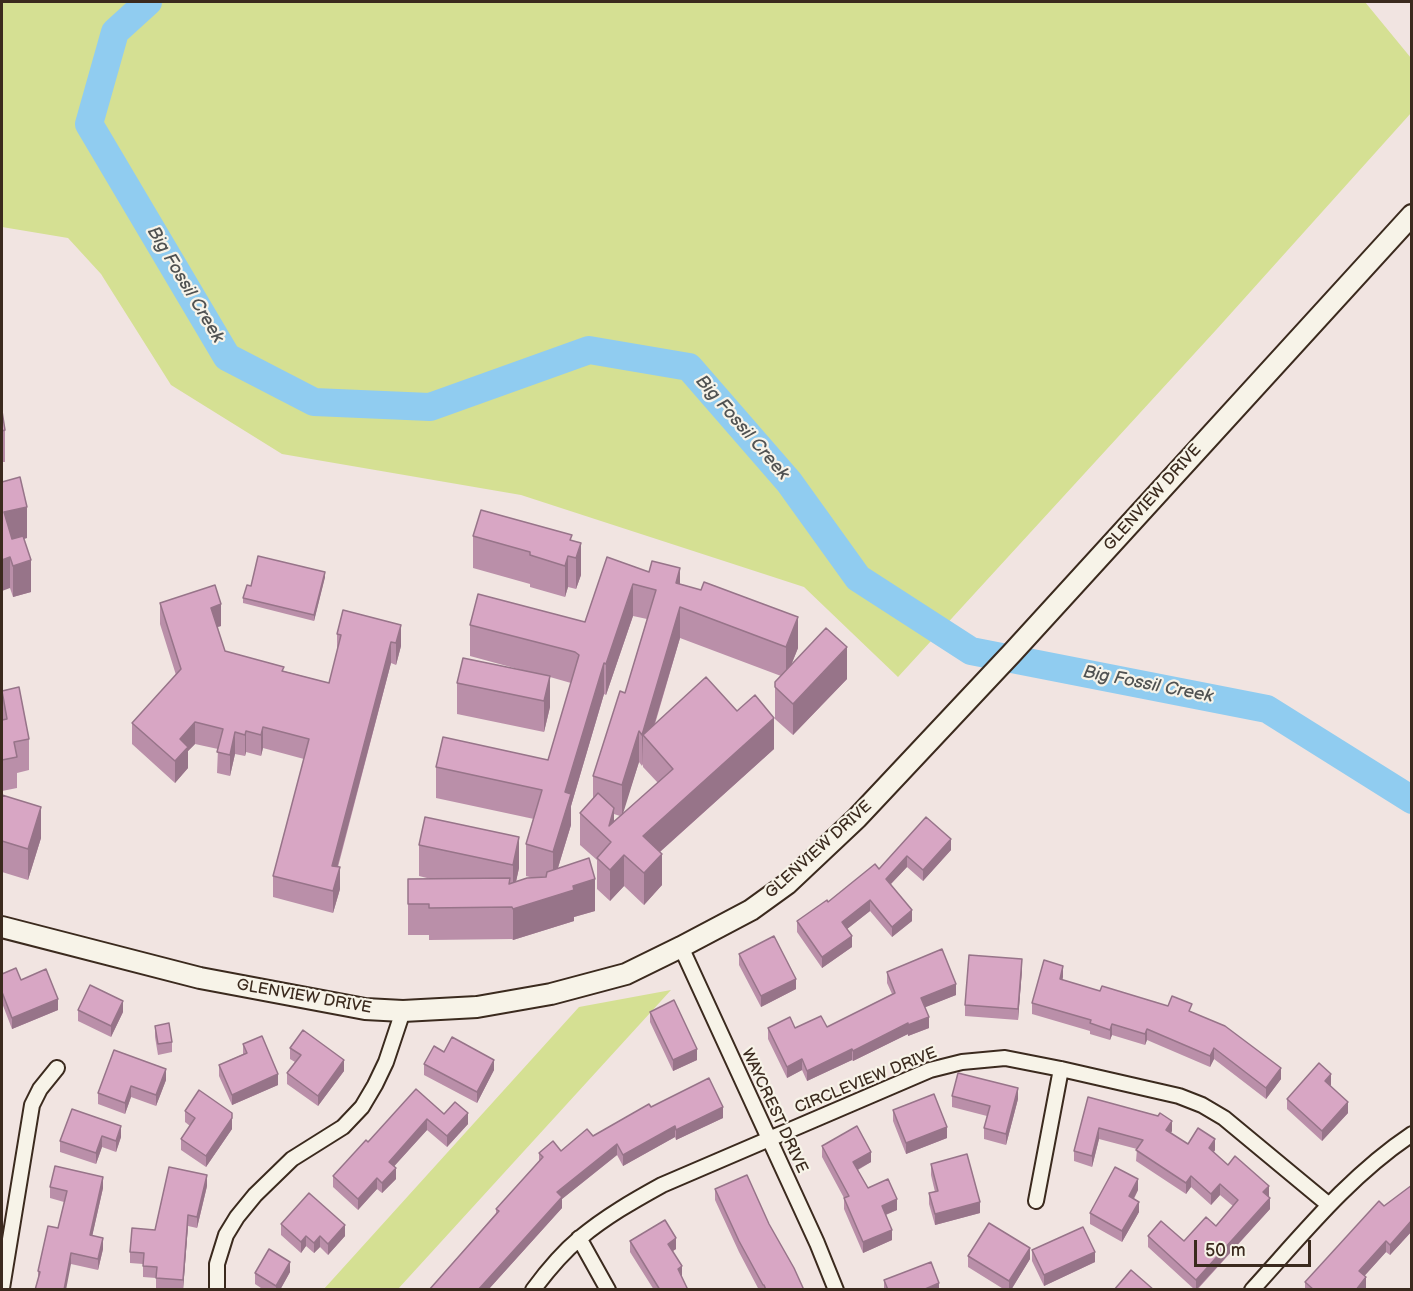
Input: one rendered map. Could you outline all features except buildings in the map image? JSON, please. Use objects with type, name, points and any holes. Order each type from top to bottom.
[{"type":"main road","name":"GLENVIEW DRIVE","points":[[2,927],[200,978],[365,1009],[403,1011],[477,1007],[551,994],[626,974],[681,947],[751,910],[787,884],[858,818],[1412,215]]},
{"type":"street","name":"WAYCREST DRIVE","points":[[681,947],[817,1243],[836,1290]]},
{"type":"street","points":[[218,1290],[217,1264],[226,1235],[237,1216],[292,1159],[343,1128],[362,1107],[386,1062],[403,1011]]},
{"type":"street","name":"CIRCLEVIEW DRIVE","points":[[533,1290],[548,1269],[579,1238],[620,1209],[662,1185],[930,1070],[962,1062],[1005,1058],[1179,1096],[1202,1105],[1224,1118],[1329,1205]]},
{"type":"street","points":[[2,1288],[32,1105],[40,1089],[57,1068]]},
{"type":"street","points":[[1036,1201],[1061,1069]]},
{"type":"street","points":[[1252,1290],[1329,1205],[1365,1170],[1412,1134]]},
{"type":"street","points":[[579,1238],[608,1290]]},
{"type":"green space","points":[[2,2],[1365,2],[1411,58],[1411,113],[898,677],[804,587],[521,495],[282,454],[171,385],[101,274],[68,238],[2,227]]},
{"type":"green space","points":[[671,990],[398,1289],[323,1290],[579,1007]]},
{"type":"waterway","name":"Big Fossil Creek","points":[[148,2],[115,32],[89,124],[227,357],[314,402],[430,407],[589,350],[689,367],[789,482],[858,578],[971,651],[1267,709],[1412,800]]}]
